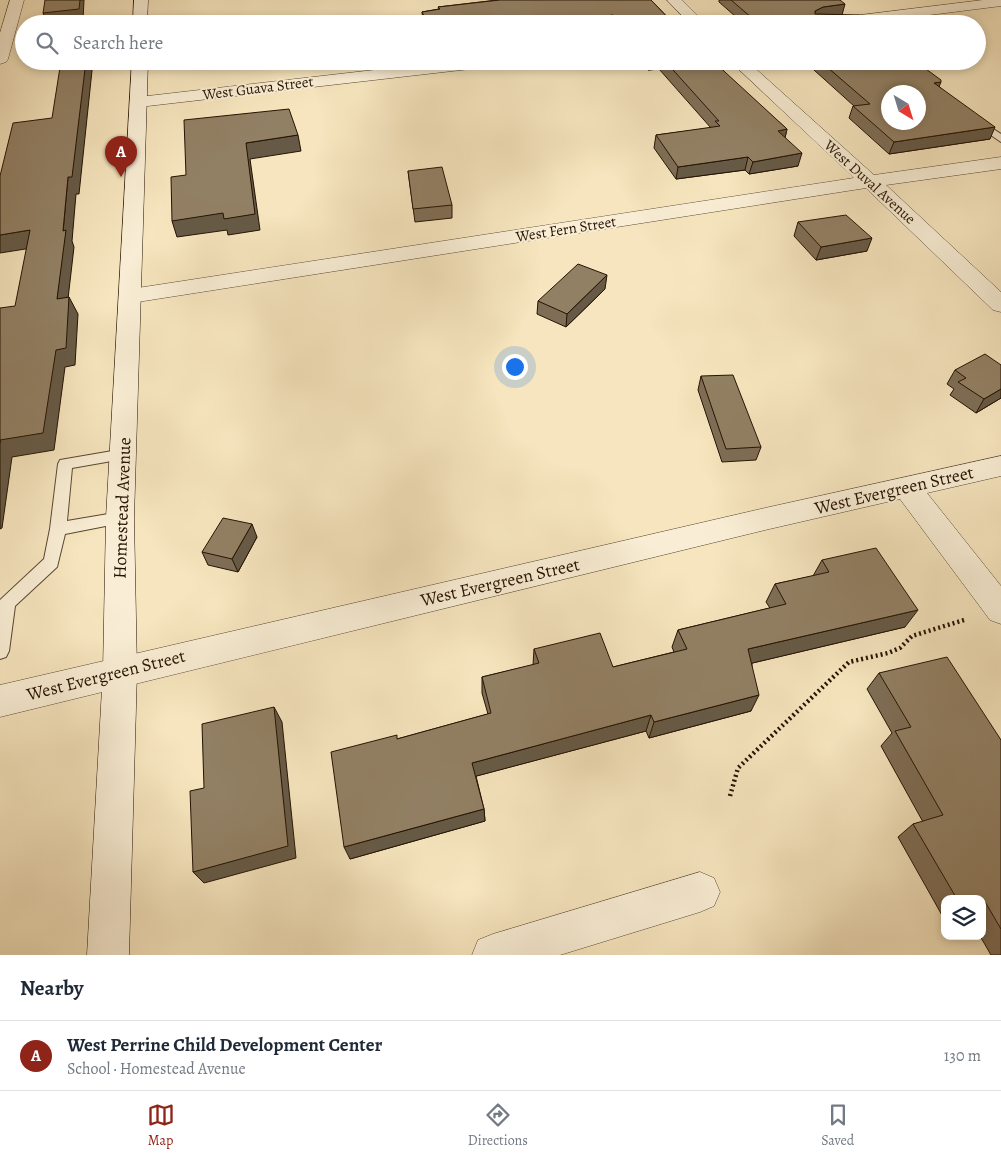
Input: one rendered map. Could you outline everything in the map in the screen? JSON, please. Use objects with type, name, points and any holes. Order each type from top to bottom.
[{"type":"street","points":[[0,59],[17,0]]},
{"type":"street","points":[[140,15],[141,0]]},
{"type":"street","points":[[674,0],[690,15]]},
{"type":"street","points":[[894,15],[1001,2]]},
{"type":"street","name":"Homestead Avenue","points":[[108,955],[120,671],[120,518],[140,70]]},
{"type":"street","name":"West Guava Street","points":[[139,102],[418,70]]},
{"type":"street","name":"West Duval Avenue","points":[[748,70],[893,201],[1001,305]]},
{"type":"street","name":"West Fern Street","points":[[131,296],[1001,163]]},
{"type":"street","name":"West Evergreen Street","points":[[0,701],[906,486],[1001,466]]},
{"type":"street","points":[[906,486],[1001,610]]},
{"type":"street","points":[[493,955],[700,892]]},
{"type":"lane","points":[[971,117],[1001,139]]},
{"type":"lane","points":[[0,651],[7,603],[51,562],[58,529],[65,464],[124,454]]},
{"type":"lane","points":[[58,529],[120,518]]},
{"type":"path","points":[[730,796],[738,768],[849,662],[888,653],[900,648],[912,636],[964,620]]},
{"type":"building","points":[[45,0],[80,0],[79,9],[43,13]]},
{"type":"building","points":[[500,0],[651,0],[665,15],[424,15],[422,12],[440,9],[438,7]]},
{"type":"building","points":[[731,0],[840,0],[845,4],[823,7],[815,11],[815,14],[859,15],[748,15]]},
{"type":"building","points":[[60,70],[85,70],[72,177],[68,177],[63,231],[66,230],[57,299],[69,297],[66,348],[56,350],[43,433],[0,440],[0,308],[15,306],[30,230],[0,235],[0,176],[13,123],[52,118]]},
{"type":"building","points":[[673,70],[723,70],[787,129],[778,131],[802,153],[753,162],[748,157],[678,167],[656,135],[720,126],[715,121],[719,121]]},
{"type":"building","points":[[830,70],[927,70],[941,80],[941,82],[934,83],[995,127],[894,142],[853,106],[870,104]]},
{"type":"building","points":[[289,109],[298,135],[246,143],[255,214],[224,219],[223,213],[172,221],[171,177],[186,175],[184,120]]},
{"type":"building","points":[[442,167],[452,205],[413,209],[408,171]]},
{"type":"building","points":[[846,215],[872,238],[821,247],[798,222]]},
{"type":"building","points":[[578,264],[607,275],[567,314],[538,301]]},
{"type":"building","points":[[985,354],[1001,365],[1001,389],[984,399],[958,382],[966,378],[955,370]]},
{"type":"building","points":[[733,375],[761,447],[726,449],[701,376]]},
{"type":"building","points":[[223,518],[252,524],[232,559],[202,552]]},
{"type":"building","points":[[876,548],[918,610],[748,649],[759,695],[654,722],[651,715],[472,763],[484,809],[344,847],[331,752],[397,735],[397,739],[491,713],[482,677],[539,663],[534,649],[600,633],[613,667],[687,649],[678,630],[786,604],[775,584],[829,572],[822,560]]},
{"type":"building","points":[[947,657],[1001,740],[1001,929],[986,903],[986,895],[955,895],[913,824],[943,815],[895,731],[911,727],[879,673]]},
{"type":"building","points":[[274,707],[288,846],[193,872],[190,791],[204,788],[202,724]]},
{"type":"place","name":"West Perrine Child Development Center","points":[[121,177]]}]
